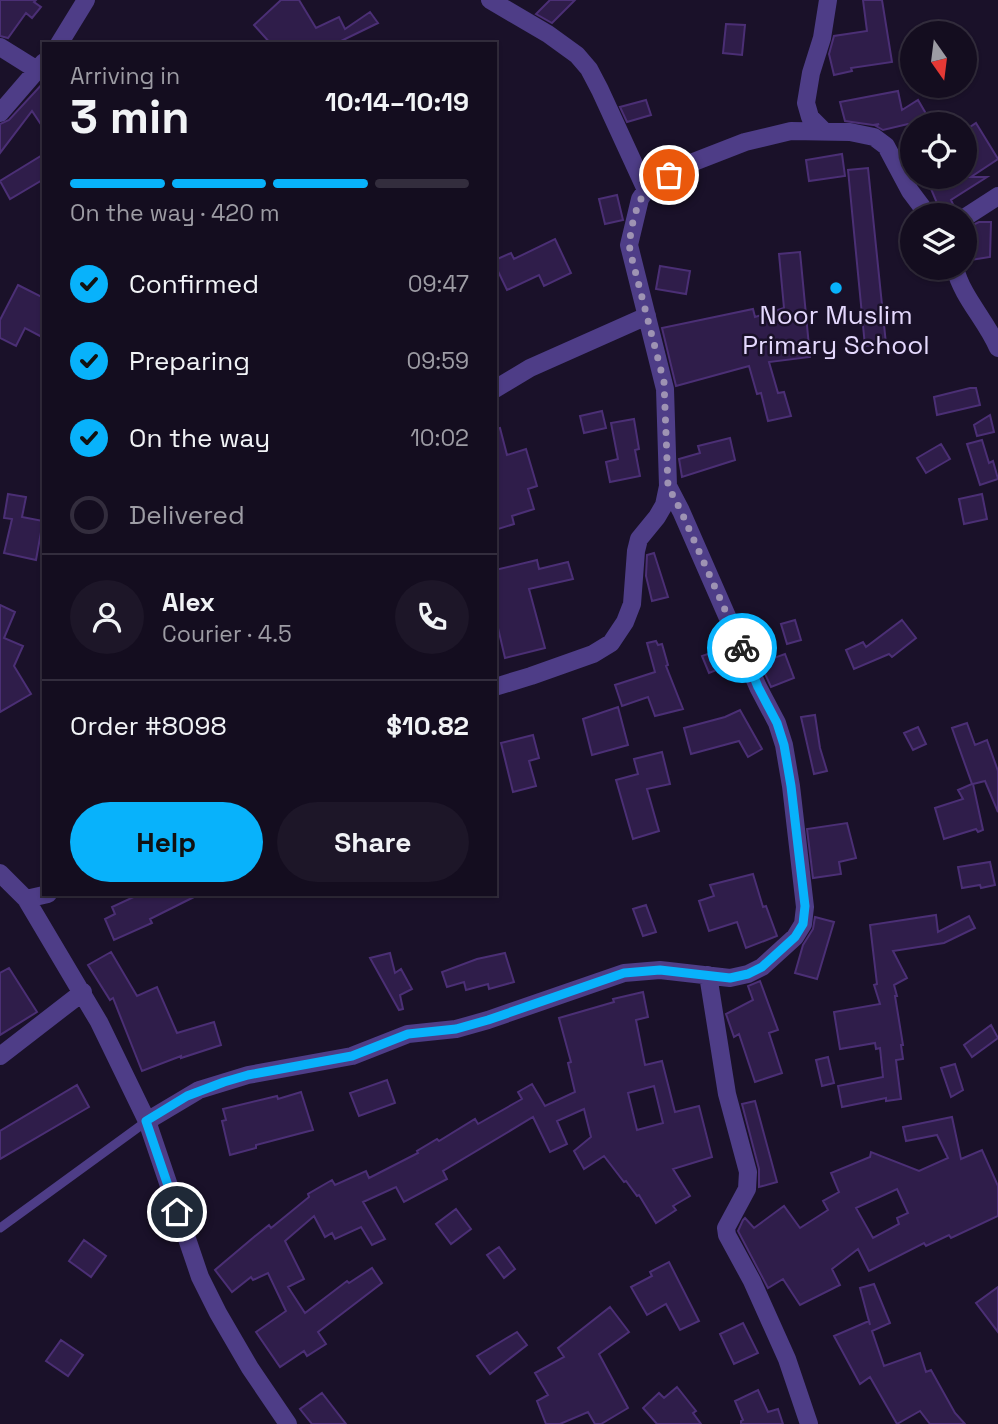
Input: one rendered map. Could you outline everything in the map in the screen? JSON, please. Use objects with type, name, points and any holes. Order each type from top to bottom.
[{"type":"street","points":[[60,42],[86,0]]},
{"type":"street","points":[[490,0],[578,55],[600,90],[646,190]]},
{"type":"street","points":[[823,130],[810,117],[806,103],[828,0]]},
{"type":"street","points":[[0,47],[40,66],[0,113]]},
{"type":"street","points":[[497,686],[593,654],[611,643],[625,622],[632,604],[639,539],[661,511],[668,486],[665,389],[629,245],[640,199],[646,190],[691,163],[745,142],[791,131],[823,130],[867,134],[881,142],[919,203]]},
{"type":"street","points":[[977,210],[998,196]]},
{"type":"street","points":[[959,280],[998,348]]},
{"type":"street","points":[[497,388],[530,368],[647,316]]},
{"type":"street","points":[[146,1121],[187,1096],[224,1082],[352,1056],[408,1034],[456,1029],[624,973],[660,970],[730,978],[748,974],[762,967],[795,937],[803,924],[805,906],[791,786],[780,734],[668,486]]},
{"type":"street","points":[[0,873],[26,899],[83,992],[146,1121],[201,1277],[218,1313],[250,1368],[288,1424]]},
{"type":"street","points":[[26,899],[42,895]]},
{"type":"street","points":[[708,975],[727,1094],[748,1172],[744,1195],[726,1228],[787,1360],[808,1424]]},
{"type":"street","points":[[0,1056],[83,992]]},
{"type":"lane","points":[[0,1228],[146,1121]]},
{"type":"building","points":[[0,0],[36,0],[34,2],[41,7],[32,18],[26,13],[8,38],[0,36]]},
{"type":"building","points":[[281,0],[299,0],[316,28],[339,17],[345,29],[370,12],[378,23],[339,42],[269,42],[254,25]]},
{"type":"building","points":[[550,0],[575,0],[552,23],[536,14]]},
{"type":"building","points":[[863,0],[882,0],[892,62],[851,68],[852,71],[834,75],[829,54],[834,36],[867,31]]},
{"type":"building","points":[[726,24],[745,25],[742,55],[723,53]]},
{"type":"building","points":[[42,84],[42,126],[32,111],[0,153],[0,124],[9,120]]},
{"type":"building","points":[[898,91],[902,110],[918,100],[925,112],[900,112],[900,126],[883,130],[876,126],[879,124],[845,121],[840,102]]},
{"type":"building","points":[[646,100],[651,115],[627,122],[620,107]]},
{"type":"building","points":[[977,125],[998,159],[977,173]]},
{"type":"building","points":[[842,154],[845,176],[809,181],[806,160]]},
{"type":"building","points":[[42,155],[42,180],[10,199],[0,181]]},
{"type":"building","points":[[868,168],[886,344],[865,346],[848,170]]},
{"type":"building","points":[[977,177],[987,177],[977,183]]},
{"type":"building","points":[[931,189],[968,189],[951,200],[952,203],[937,203]]},
{"type":"building","points":[[617,195],[623,220],[605,224],[599,199]]},
{"type":"building","points":[[991,222],[990,257],[977,259],[977,223]]},
{"type":"building","points":[[555,239],[571,273],[544,286],[539,275],[507,290],[497,269],[497,259],[511,253],[514,259]]},
{"type":"building","points":[[800,252],[810,357],[769,362],[778,393],[784,392],[791,416],[768,421],[761,393],[757,394],[749,366],[676,386],[662,328],[753,309],[755,317],[784,308],[779,254]]},
{"type":"building","points":[[660,266],[690,271],[686,294],[656,289]]},
{"type":"building","points":[[18,285],[42,297],[42,337],[25,328],[16,346],[0,338],[0,320]]},
{"type":"building","points":[[976,388],[980,405],[937,415],[934,397]]},
{"type":"building","points":[[602,411],[606,428],[584,433],[580,416]]},
{"type":"building","points":[[990,415],[994,432],[977,436],[974,425]]},
{"type":"building","points":[[634,419],[639,449],[635,450],[640,476],[610,482],[606,462],[618,459],[611,423]]},
{"type":"building","points":[[500,428],[507,455],[526,449],[537,486],[528,489],[534,509],[512,516],[514,524],[497,529],[497,429]]},
{"type":"building","points":[[730,438],[735,460],[682,477],[679,459],[700,453],[698,446]]},
{"type":"building","points":[[982,440],[989,463],[993,461],[998,479],[980,485],[967,444]]},
{"type":"building","points":[[941,444],[950,459],[926,473],[917,458]]},
{"type":"building","points":[[8,494],[26,497],[22,517],[42,521],[36,560],[4,553],[12,519],[4,518]]},
{"type":"building","points":[[982,494],[987,519],[964,524],[959,499]]},
{"type":"building","points":[[654,553],[668,597],[652,601],[646,576],[647,555]]},
{"type":"building","points":[[537,560],[539,569],[568,562],[573,579],[529,589],[545,648],[505,658],[497,628],[497,570]]},
{"type":"building","points":[[0,605],[15,612],[4,638],[23,646],[14,666],[31,694],[0,712]]},
{"type":"building","points":[[795,620],[801,640],[787,644],[781,624]]},
{"type":"building","points":[[902,620],[916,638],[892,657],[889,654],[854,669],[846,650],[863,642],[866,647]]},
{"type":"building","points":[[656,641],[658,645],[662,644],[668,665],[666,666],[683,709],[655,716],[648,697],[622,706],[615,685],[655,672],[647,643]]},
{"type":"building","points":[[727,647],[734,663],[709,673],[702,656]]},
{"type":"building","points":[[785,654],[794,678],[771,687],[760,663]]},
{"type":"building","points":[[618,707],[628,745],[592,755],[583,719]]},
{"type":"building","points":[[740,710],[762,749],[748,757],[739,741],[691,754],[684,728]]},
{"type":"building","points":[[815,715],[827,771],[814,774],[801,717]]},
{"type":"building","points":[[967,723],[975,745],[987,740],[998,771],[998,812],[985,781],[973,784],[983,830],[978,832],[976,829],[944,839],[935,808],[963,799],[958,790],[972,784],[952,728]]},
{"type":"building","points":[[918,727],[926,744],[913,750],[904,733]]},
{"type":"building","points":[[533,735],[539,758],[529,761],[536,786],[513,792],[501,743]]},
{"type":"building","points":[[662,752],[670,784],[647,789],[659,831],[633,839],[616,780],[638,774],[634,759]]},
{"type":"building","points":[[847,823],[856,858],[839,862],[841,874],[813,878],[807,829]]},
{"type":"building","points":[[990,862],[995,885],[962,888],[958,867]]},
{"type":"building","points":[[753,874],[763,907],[766,906],[777,936],[746,948],[737,922],[709,931],[699,901],[714,896],[710,885]]},
{"type":"building","points":[[136,896],[196,896],[150,919],[152,923],[114,940],[105,919],[115,914],[112,907]]},
{"type":"building","points":[[646,905],[656,932],[643,936],[633,909]]},
{"type":"building","points":[[936,915],[938,932],[969,916],[975,928],[944,943],[893,951],[907,978],[894,985],[903,1045],[903,1059],[896,1060],[901,1099],[886,1101],[886,1098],[842,1107],[838,1086],[883,1077],[880,1048],[876,1049],[875,1043],[840,1049],[834,1012],[880,1004],[874,985],[877,984],[870,925]]},
{"type":"building","points":[[815,917],[834,922],[817,979],[795,973],[803,945],[813,929]]},
{"type":"building","points":[[111,952],[137,996],[157,987],[177,1033],[214,1022],[221,1045],[142,1071],[113,998],[110,1000],[88,965]]},
{"type":"building","points":[[390,953],[395,973],[401,969],[412,989],[400,995],[403,1009],[399,1010],[370,958]]},
{"type":"building","points":[[505,953],[514,982],[489,989],[488,984],[466,990],[464,982],[447,987],[442,972],[477,959]]},
{"type":"building","points":[[9,968],[37,1012],[0,1035],[0,973]]},
{"type":"building","points":[[760,981],[778,1030],[769,1033],[782,1073],[755,1082],[739,1034],[734,1037],[726,1014],[753,1000],[748,986]]},
{"type":"building","points":[[643,992],[648,1017],[636,1020],[645,1065],[662,1061],[675,1112],[699,1106],[712,1157],[673,1169],[690,1196],[673,1206],[676,1210],[656,1223],[639,1195],[624,1182],[604,1156],[584,1169],[574,1151],[591,1137],[584,1109],[557,1121],[567,1144],[550,1152],[533,1117],[443,1171],[447,1179],[404,1202],[396,1187],[363,1202],[385,1239],[372,1245],[361,1227],[335,1239],[332,1233],[325,1237],[314,1216],[285,1241],[304,1279],[288,1287],[305,1313],[347,1281],[349,1283],[372,1268],[382,1283],[318,1332],[326,1344],[307,1356],[304,1351],[280,1367],[256,1332],[286,1311],[268,1273],[253,1280],[251,1277],[232,1292],[215,1270],[269,1225],[271,1228],[309,1197],[308,1194],[332,1180],[335,1185],[366,1171],[369,1178],[475,1119],[478,1124],[522,1099],[518,1092],[532,1084],[545,1106],[575,1092],[568,1063],[571,1062],[559,1018],[614,1002],[613,999]],"holes":[[[654,1086],[663,1123],[637,1130],[628,1093]]]},
{"type":"building","points":[[991,1025],[998,1038],[972,1057],[964,1045]]},
{"type":"building","points":[[828,1057],[834,1083],[822,1086],[816,1060]]},
{"type":"building","points":[[955,1064],[963,1090],[951,1097],[941,1068]]},
{"type":"building","points":[[387,1080],[395,1103],[359,1116],[350,1093]]},
{"type":"building","points":[[77,1085],[89,1107],[0,1159],[0,1131]]},
{"type":"building","points":[[301,1092],[313,1130],[230,1155],[222,1121],[226,1120],[223,1109]]},
{"type":"building","points":[[755,1101],[777,1182],[759,1187],[759,1169],[742,1104]]},
{"type":"building","points":[[952,1117],[961,1159],[982,1150],[998,1186],[998,1216],[951,1238],[949,1235],[926,1246],[924,1243],[869,1271],[858,1249],[832,1269],[840,1285],[800,1305],[783,1279],[768,1288],[738,1231],[743,1220],[745,1218],[754,1228],[784,1206],[800,1228],[828,1210],[823,1201],[839,1192],[831,1173],[870,1157],[871,1152],[919,1171],[948,1158],[937,1135],[906,1141],[903,1127]],"holes":[[[897,1189],[908,1213],[897,1218],[899,1224],[873,1238],[856,1208]]]},
{"type":"building","points":[[456,1209],[471,1229],[451,1244],[436,1224]]},
{"type":"building","points":[[84,1240],[106,1256],[91,1277],[69,1261]]},
{"type":"building","points":[[499,1247],[515,1269],[504,1278],[487,1255]]},
{"type":"building","points":[[669,1262],[699,1321],[680,1330],[666,1304],[647,1315],[631,1287],[652,1276],[650,1272]]},
{"type":"building","points":[[874,1284],[890,1323],[872,1331],[884,1366],[920,1353],[926,1372],[931,1370],[955,1413],[965,1424],[930,1424],[920,1411],[897,1424],[870,1377],[860,1384],[834,1336],[869,1321],[860,1288]]},
{"type":"building","points":[[998,1287],[998,1332],[976,1303]]},
{"type":"building","points":[[610,1307],[629,1332],[599,1354],[628,1408],[601,1424],[595,1424],[588,1412],[560,1424],[546,1424],[537,1401],[548,1395],[535,1373],[564,1357],[558,1348]]},
{"type":"building","points":[[743,1323],[758,1353],[734,1364],[720,1334]]},
{"type":"building","points":[[517,1332],[527,1345],[490,1374],[477,1356]]},
{"type":"building","points":[[61,1340],[83,1355],[68,1376],[46,1361]]},
{"type":"building","points":[[677,1387],[696,1411],[693,1413],[701,1424],[657,1424],[643,1408],[659,1393],[664,1398]]},
{"type":"building","points":[[758,1390],[768,1412],[778,1409],[783,1424],[741,1424],[743,1420],[735,1401]]},
{"type":"building","points":[[322,1393],[346,1424],[312,1424],[300,1409]]},
{"type":"way so far","points":[[669,175],[646,190],[640,199],[629,245],[664,382],[667,402],[668,486],[742,648]]},
{"type":"place","name":"Noor Muslim Primary School","points":[[836,288]]},
{"type":"route","points":[[177,1212],[146,1121],[199,1090],[248,1075],[352,1056],[408,1034],[456,1029],[624,973],[660,970],[730,978],[748,974],[762,967],[795,937],[803,924],[805,906],[784,745],[777,723],[742,648]]}]
